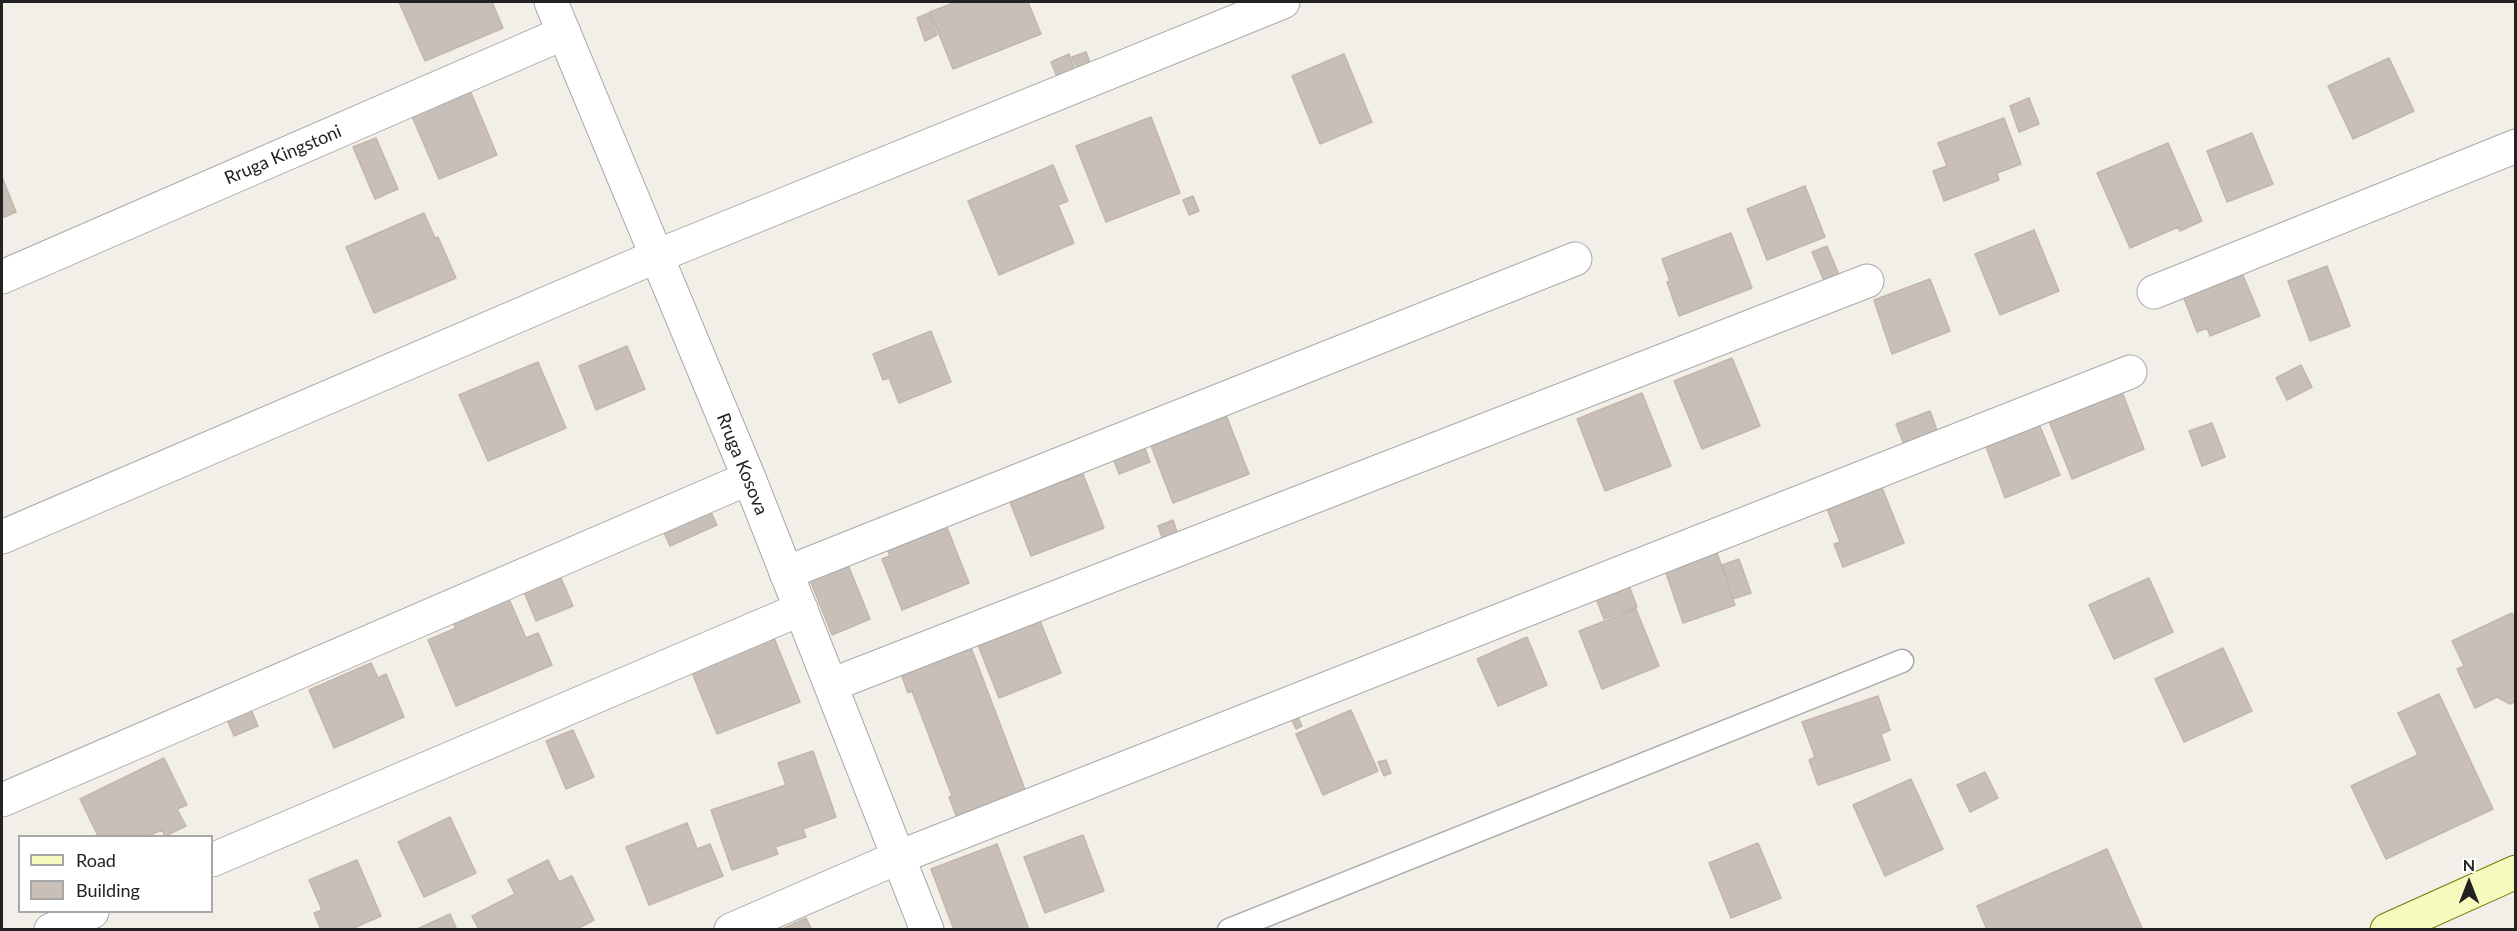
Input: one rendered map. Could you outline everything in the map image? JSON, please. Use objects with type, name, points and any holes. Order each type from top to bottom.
[{"type":"main road","points":[[2387,930],[2516,872]]},
{"type":"street","name":"Rruga Kosova","points":[[551,2],[748,478],[927,930]]},
{"type":"street","points":[[2,537],[657,256],[1283,2]]},
{"type":"street","name":"Rruga Kingstoni","points":[[2,277],[564,33]]},
{"type":"street","points":[[2154,292],[2516,146]]},
{"type":"street","points":[[786,573],[1575,259]]},
{"type":"street","points":[[831,685],[1867,281]]},
{"type":"street","points":[[731,930],[899,857],[2130,372]]},
{"type":"street","points":[[2,800],[748,478]]},
{"type":"street","points":[[213,860],[801,609]]},
{"type":"street","points":[[51,930],[90,913]]},
{"type":"lane","points":[[1229,930],[1902,661]]},
{"type":"building","points":[[399,2],[492,2],[503,28],[425,61]]},
{"type":"building","points":[[956,2],[1028,2],[1041,34],[953,69],[930,12]]},
{"type":"building","points":[[929,13],[937,35],[925,41],[917,18]]},
{"type":"building","points":[[1086,52],[1092,68],[1079,73],[1072,57]]},
{"type":"building","points":[[1069,54],[1077,75],[1059,82],[1051,62]]},
{"type":"building","points":[[1344,54],[1372,122],[1320,144],[1292,76]]},
{"type":"building","points":[[2389,58],[2414,111],[2353,139],[2328,86]]},
{"type":"building","points":[[469,88],[497,155],[439,179],[411,114]]},
{"type":"building","points":[[2029,98],[2039,124],[2019,132],[2010,106]]},
{"type":"building","points":[[1151,117],[1180,193],[1106,222],[1076,146]]},
{"type":"building","points":[[2004,118],[2021,164],[1997,173],[1999,180],[1944,201],[1933,171],[1947,166],[1938,143]]},
{"type":"building","points":[[2252,133],[2273,184],[2227,202],[2207,151]]},
{"type":"building","points":[[376,138],[398,189],[375,199],[353,147]]},
{"type":"building","points":[[2168,143],[2202,221],[2180,231],[2178,227],[2130,248],[2097,173]]},
{"type":"building","points":[[1053,165],[1068,201],[1058,205],[1074,243],[999,275],[968,201]]},
{"type":"building","points":[[2,177],[16,212],[2,218]]},
{"type":"building","points":[[1805,186],[1825,237],[1767,260],[1747,209]]},
{"type":"building","points":[[1193,196],[1199,211],[1189,215],[1183,200]]},
{"type":"building","points":[[424,213],[435,238],[438,237],[456,278],[374,313],[346,247]]},
{"type":"building","points":[[2034,230],[2059,291],[2000,315],[1975,254]]},
{"type":"building","points":[[1731,233],[1752,288],[1679,316],[1662,259]]},
{"type":"building","points":[[1827,246],[1839,275],[1824,281],[1812,252]]},
{"type":"building","points":[[2327,266],[2350,326],[2310,341],[2288,281]]},
{"type":"building","points":[[2242,273],[2260,316],[2210,336],[2207,328],[2197,332],[2183,296]]},
{"type":"building","points":[[1930,279],[1950,331],[1892,354],[1874,300]]},
{"type":"building","points":[[931,331],[951,382],[899,403],[889,378],[883,380],[873,354]]},
{"type":"building","points":[[627,346],[645,389],[596,410],[579,366]]},
{"type":"building","points":[[1732,358],[1760,426],[1702,449],[1674,381]]},
{"type":"building","points":[[538,362],[566,428],[488,461],[459,395]]},
{"type":"building","points":[[2301,365],[2312,387],[2287,400],[2276,378]]},
{"type":"building","points":[[2122,392],[2144,449],[2072,479],[2049,421]]},
{"type":"building","points":[[1642,393],[1671,466],[1605,491],[1577,419]]},
{"type":"building","points":[[1930,411],[1938,433],[1905,447],[1896,424]]},
{"type":"building","points":[[1226,415],[1249,474],[1173,503],[1150,443]]},
{"type":"building","points":[[2037,419],[2060,475],[2005,498],[1984,441]]},
{"type":"building","points":[[2212,423],[2225,457],[2202,466],[2189,431]]},
{"type":"building","points":[[1143,443],[1150,462],[1119,474],[1112,455]]},
{"type":"building","points":[[1083,474],[1104,528],[1031,556],[1010,502],[1041,490],[1040,486],[1050,483],[1051,486]]},
{"type":"building","points":[[1881,485],[1904,543],[1843,567],[1834,544],[1840,542],[1826,506]]},
{"type":"building","points":[[708,506],[717,525],[670,546],[661,526]]},
{"type":"building","points":[[944,520],[969,583],[902,610],[882,559],[890,556],[885,544]]},
{"type":"building","points":[[1173,520],[1178,535],[1163,540],[1158,526]]},
{"type":"building","points":[[1716,550],[1735,605],[1683,623],[1664,567]]},
{"type":"building","points":[[1739,559],[1751,593],[1733,599],[1722,565]]},
{"type":"building","points":[[846,560],[870,619],[832,635],[808,575]]},
{"type":"building","points":[[558,571],[573,606],[536,621],[522,587]]},
{"type":"building","points":[[2149,578],[2173,632],[2114,659],[2089,605]]},
{"type":"building","points":[[1628,583],[1637,607],[1604,619],[1595,596]]},
{"type":"building","points":[[509,599],[526,638],[538,633],[552,665],[456,706],[428,640],[456,628],[453,623]]},
{"type":"building","points":[[1636,609],[1659,666],[1602,689],[1579,631]]},
{"type":"building","points":[[2512,613],[2516,621],[2516,701],[2510,704],[2497,697],[2475,708],[2457,669],[2464,666],[2452,641]]},
{"type":"building","points":[[1040,621],[1061,673],[999,698],[978,645]]},
{"type":"building","points":[[772,633],[800,702],[717,734],[691,670]]},
{"type":"building","points":[[967,637],[1027,795],[958,821],[949,797],[952,796],[912,691],[908,693],[897,663]]},
{"type":"building","points":[[1527,637],[1547,685],[1498,706],[1477,659]]},
{"type":"building","points":[[2223,648],[2252,711],[2184,742],[2155,679]]},
{"type":"building","points":[[371,663],[378,678],[386,674],[404,717],[334,748],[309,690]]},
{"type":"building","points":[[2439,694],[2493,809],[2386,859],[2351,786],[2418,755],[2398,713]]},
{"type":"building","points":[[1878,696],[1890,730],[1881,734],[1890,760],[1818,785],[1809,760],[1815,757],[1802,722]]},
{"type":"building","points":[[249,705],[258,726],[234,736],[225,715]]},
{"type":"building","points":[[1351,710],[1378,771],[1323,795],[1296,734]]},
{"type":"building","points":[[1296,713],[1302,726],[1296,729],[1290,716]]},
{"type":"building","points":[[573,730],[594,777],[566,789],[546,741]]},
{"type":"building","points":[[813,751],[836,817],[803,829],[806,837],[775,847],[778,854],[732,870],[711,810],[786,785],[778,763]]},
{"type":"building","points":[[164,758],[187,805],[177,809],[186,826],[167,835],[164,835],[162,830],[150,835],[98,835],[80,799]]},
{"type":"building","points":[[1386,760],[1391,773],[1384,776],[1378,762]]},
{"type":"building","points":[[1985,772],[1998,798],[1970,812],[1957,785]]},
{"type":"building","points":[[1911,779],[1943,849],[1885,876],[1853,805]]},
{"type":"building","points":[[450,817],[476,873],[424,897],[398,842]]},
{"type":"building","points":[[687,823],[697,849],[710,844],[723,876],[649,905],[626,847]]},
{"type":"building","points":[[1083,835],[1104,891],[1045,913],[1024,857]]},
{"type":"building","points":[[1758,843],[1781,898],[1731,918],[1709,863]]},
{"type":"building","points":[[997,844],[1029,930],[954,930],[931,869]]},
{"type":"building","points":[[2107,849],[2142,928],[1987,930],[1977,906]]},
{"type":"building","points":[[357,860],[381,916],[349,930],[321,930],[314,913],[322,910],[309,880]]},
{"type":"building","points":[[548,860],[559,882],[572,876],[594,920],[575,930],[479,930],[472,916],[515,894],[508,880]]},
{"type":"building","points":[[450,914],[457,930],[415,930]]},
{"type":"building","points":[[806,918],[812,930],[780,930]]}]
